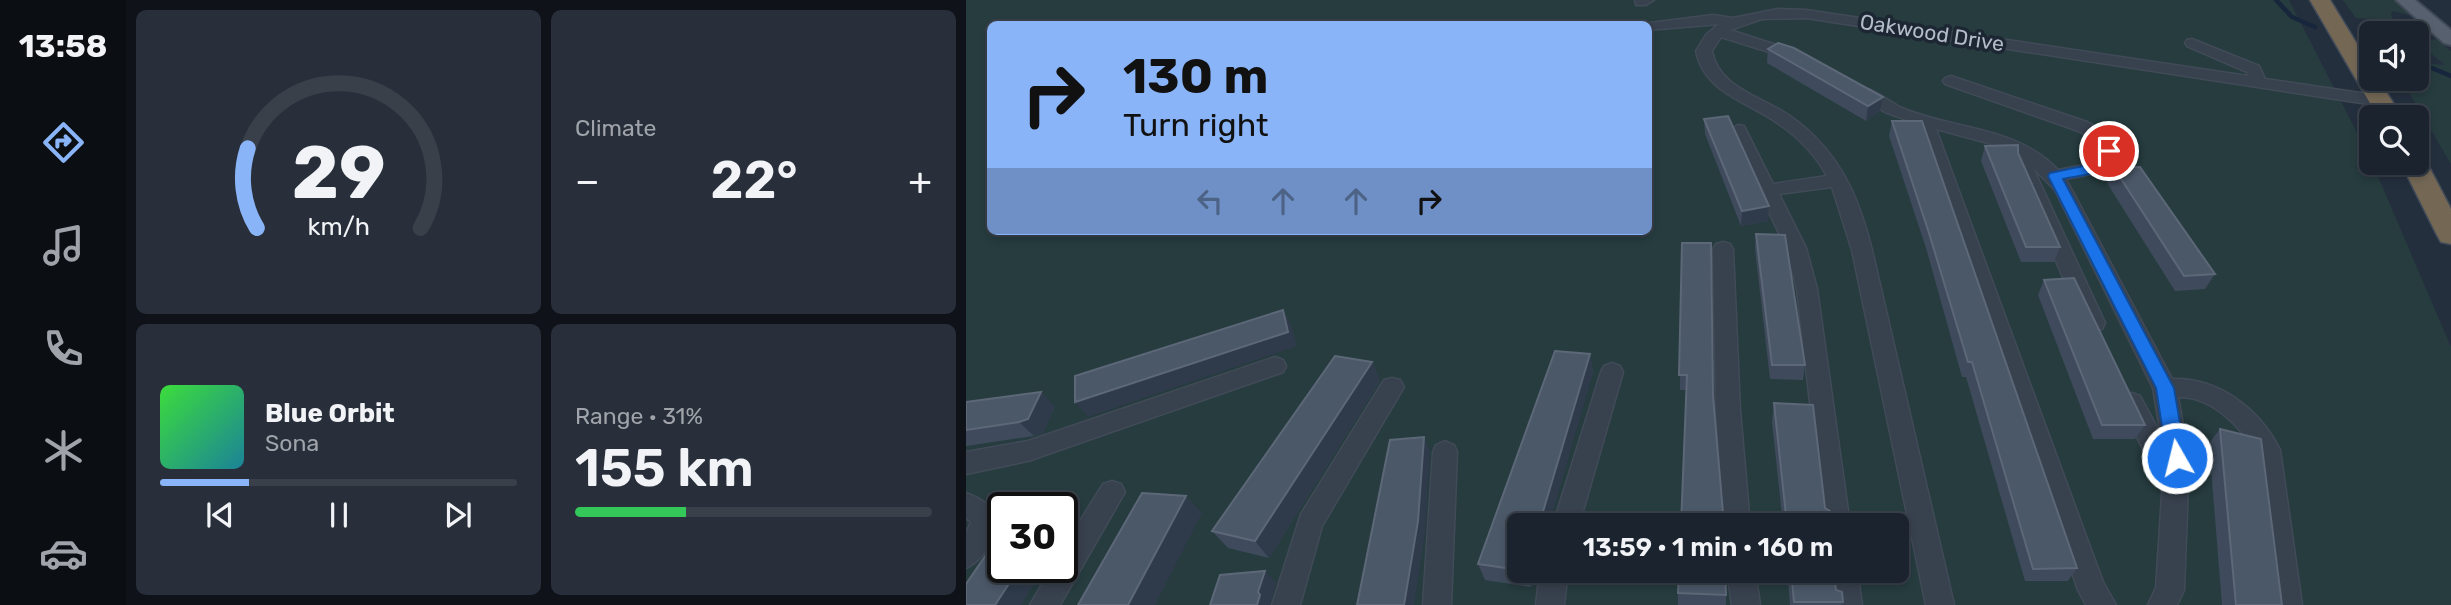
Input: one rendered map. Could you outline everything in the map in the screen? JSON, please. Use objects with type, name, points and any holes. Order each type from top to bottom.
[{"type":"highway","points":[[2320,0],[2384,105]]},
{"type":"highway","points":[[2420,175],[2451,235]]},
{"type":"main road","points":[[2405,0],[2451,39]]},
{"type":"street","points":[[1825,1],[1846,13],[1849,20]]},
{"type":"street","name":"Oakwood Drive","points":[[1726,27],[1778,13],[1849,20],[2258,83],[2366,105]]},
{"type":"street","points":[[1652,26],[1713,19],[1810,63]]},
{"type":"street","points":[[1726,27],[1704,51],[1710,72],[1728,88],[1772,111],[1797,130],[1824,157],[1839,180],[1851,213],[1867,279],[1940,605]]},
{"type":"street","points":[[2192,43],[2254,69],[2258,83]]},
{"type":"street","points":[[1844,82],[1894,110],[1925,121],[1993,138],[2033,158],[2055,176],[2165,388],[2177,458],[2170,590],[2162,605]]},
{"type":"street","points":[[1951,82],[2092,131],[2108,147],[2109,158],[2101,167],[2055,176]]},
{"type":"street","points":[[1925,121],[2092,590],[2102,605]]},
{"type":"street","points":[[1738,130],[1796,248],[1807,289],[1835,513]]},
{"type":"street","points":[[2033,158],[2024,167],[2103,343]]},
{"type":"street","points":[[1769,190],[1839,180]]},
{"type":"street","points":[[1723,249],[1728,410],[1736,513]]},
{"type":"street","points":[[966,463],[1028,451],[1275,366]]},
{"type":"street","points":[[1570,513],[1612,372]]},
{"type":"street","points":[[2120,381],[2152,442],[2177,458]]},
{"type":"street","points":[[1286,605],[1310,522],[1392,387]]},
{"type":"street","points":[[2165,388],[2193,388],[2210,394],[2227,405],[2263,440],[2268,450],[2288,605]]},
{"type":"street","points":[[1437,605],[1445,452]]},
{"type":"street","points":[[1044,605],[1112,492]]},
{"type":"street","points":[[966,505],[978,509],[983,515],[984,524],[966,555]]},
{"type":"street","points":[[1550,605],[1553,583]]},
{"type":"street","points":[[1743,583],[1746,605]]},
{"type":"street","points":[[1845,583],[1848,605]]},
{"type":"green space","points":[[966,0],[2289,0],[2359,137],[2359,175],[2377,175],[2451,347],[2451,605],[966,605]]},
{"type":"green space","points":[[2343,0],[2399,0],[2414,16],[2393,11],[2393,20],[2356,18]]},
{"type":"green space","points":[[2436,39],[2451,51],[2451,164],[2429,127],[2429,105],[2416,105],[2408,91],[2429,91],[2429,64],[2445,65],[2429,52],[2429,41]]},
{"type":"building","points":[[1778,43],[1794,48],[1883,97],[1868,106],[1768,49]]},
{"type":"building","points":[[1728,116],[1769,206],[1742,211],[1704,119]]},
{"type":"building","points":[[1892,121],[1922,121],[2077,568],[2033,569],[1972,362],[1968,362]]},
{"type":"building","points":[[2018,145],[2018,153],[2060,247],[2026,247],[1985,146]]},
{"type":"building","points":[[2140,167],[2215,274],[2184,276],[2114,168]]},
{"type":"building","points":[[1756,234],[1785,235],[1805,365],[1772,365]]},
{"type":"building","points":[[1682,243],[1711,243],[1713,396],[1723,513],[1681,513],[1687,375],[1679,375]]},
{"type":"building","points":[[2074,278],[2145,425],[2102,425],[2044,280]]},
{"type":"building","points":[[1283,310],[1288,332],[1075,402],[1075,376]]},
{"type":"building","points":[[1555,351],[1590,354],[1543,513],[1507,513],[1507,568],[1478,564]]},
{"type":"building","points":[[1335,356],[1372,362],[1255,541],[1212,531]]},
{"type":"building","points":[[1041,392],[1028,419],[966,430],[966,402]]},
{"type":"building","points":[[1774,403],[1813,405],[1825,508],[1830,513],[1786,513]]},
{"type":"building","points":[[2220,429],[2261,439],[2282,605],[2236,605]]},
{"type":"building","points":[[1424,437],[1418,521],[1404,605],[1357,605],[1390,440]]},
{"type":"building","points":[[1142,493],[1186,496],[1128,605],[1078,605]]},
{"type":"building","points":[[987,553],[987,583],[1009,583],[995,605],[966,605],[966,584]]},
{"type":"building","points":[[1265,571],[1257,605],[1210,605],[1220,575]]},
{"type":"building","points":[[1678,583],[1726,583],[1726,595],[1678,593]]},
{"type":"building","points":[[1792,583],[1835,583],[1836,590],[1842,592],[1843,602],[1794,602]]},
{"type":"waterway","points":[[2276,0],[2292,17],[2315,27]]},
{"type":"waterway","points":[[2429,67],[2451,76]]},
{"type":"route","points":[[2109,151],[2107,162],[2101,167],[2055,176],[2165,388],[2177,458]]}]
